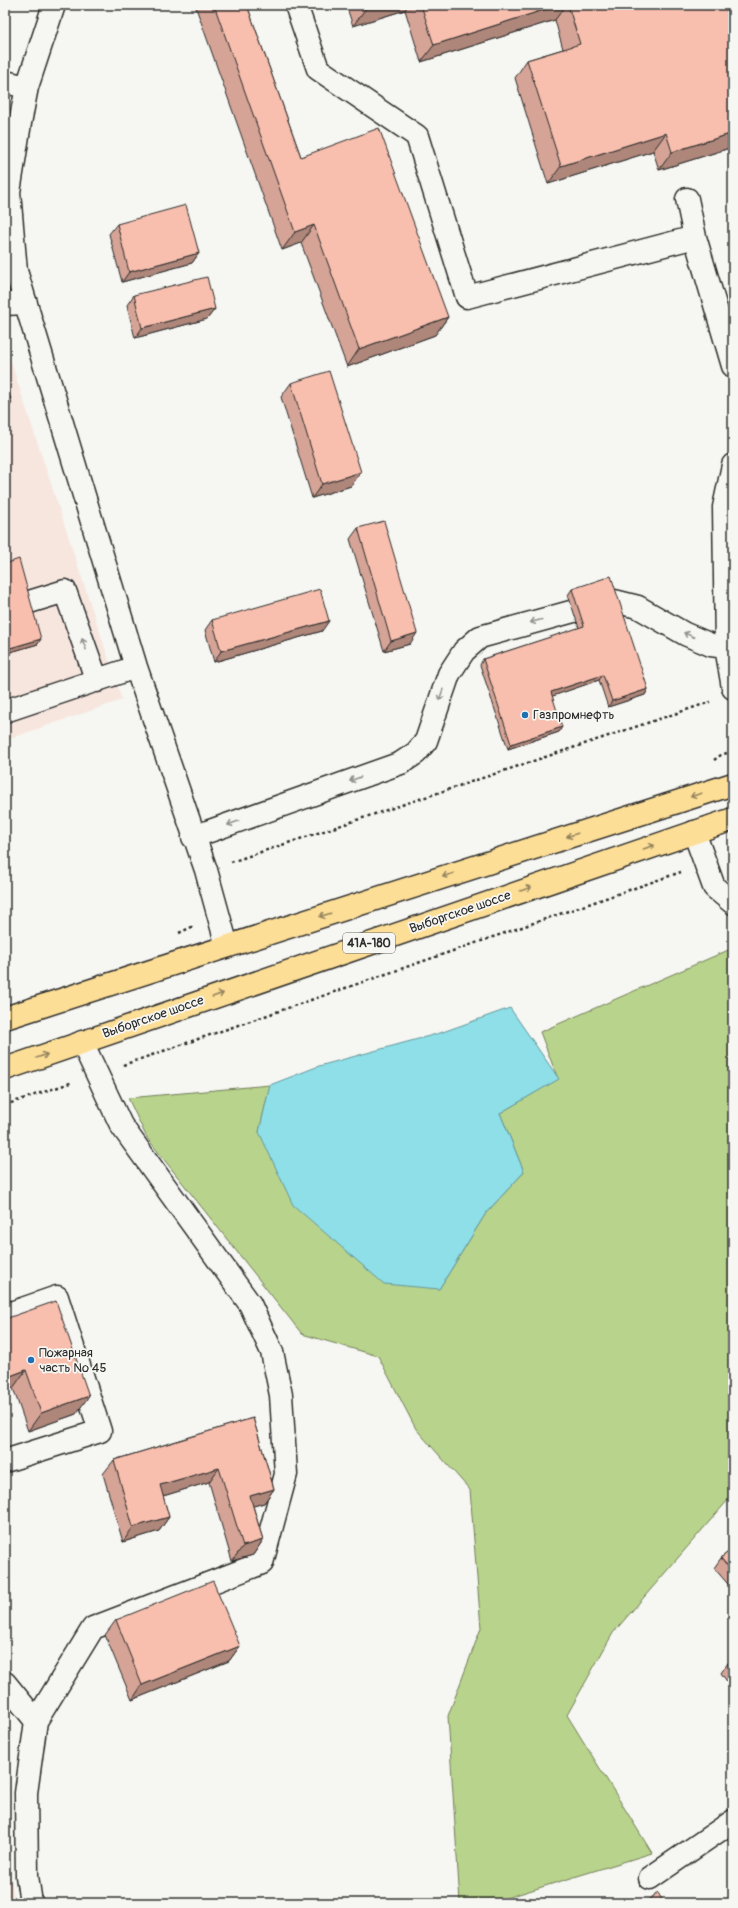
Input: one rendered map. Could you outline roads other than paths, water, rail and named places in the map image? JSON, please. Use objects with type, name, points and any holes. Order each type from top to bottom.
[{"type":"main road","points":[[5,1018],[733,784]]},
{"type":"main road","name":"Выборгское шоссе","points":[[5,1069],[733,818]]},
{"type":"street","points":[[54,5],[28,87],[20,123],[9,192],[10,271],[15,304],[193,837],[206,870],[227,946]]},
{"type":"street","points":[[296,5],[318,69],[417,136],[468,297],[695,237]]},
{"type":"street","points":[[5,82],[28,87]]},
{"type":"street","points":[[687,199],[695,237],[733,366]]},
{"type":"street","points":[[733,465],[728,506],[726,648],[733,688]]},
{"type":"street","points":[[26,603],[65,591],[97,681]]},
{"type":"street","points":[[614,601],[638,607],[685,634],[726,648]]},
{"type":"street","points":[[193,837],[401,763],[416,753],[426,741],[449,674],[464,651],[480,637],[574,611]]},
{"type":"street","points":[[5,711],[97,681],[136,666]]},
{"type":"street","points":[[694,832],[714,887],[733,903]]},
{"type":"street","points":[[31,1903],[27,1876],[26,1793],[36,1721],[94,1628],[262,1563],[286,1474],[280,1388],[272,1352],[250,1304],[121,1125],[82,1042]]},
{"type":"street","points":[[5,1314],[57,1297],[100,1431],[5,1461]]},
{"type":"street","points":[[5,1683],[36,1721]]},
{"type":"street","points":[[650,1878],[733,1821]]},
{"type":"water","points":[[510,1008],[559,1079],[500,1113],[524,1172],[486,1213],[439,1289],[384,1284],[293,1205],[259,1132],[270,1085],[319,1066],[440,1033]]},
{"type":"place","name":"Газпромнефть","points":[[525,715]]},
{"type":"place","name":"Пожарная часть № 45","points":[[31,1360]]}]
